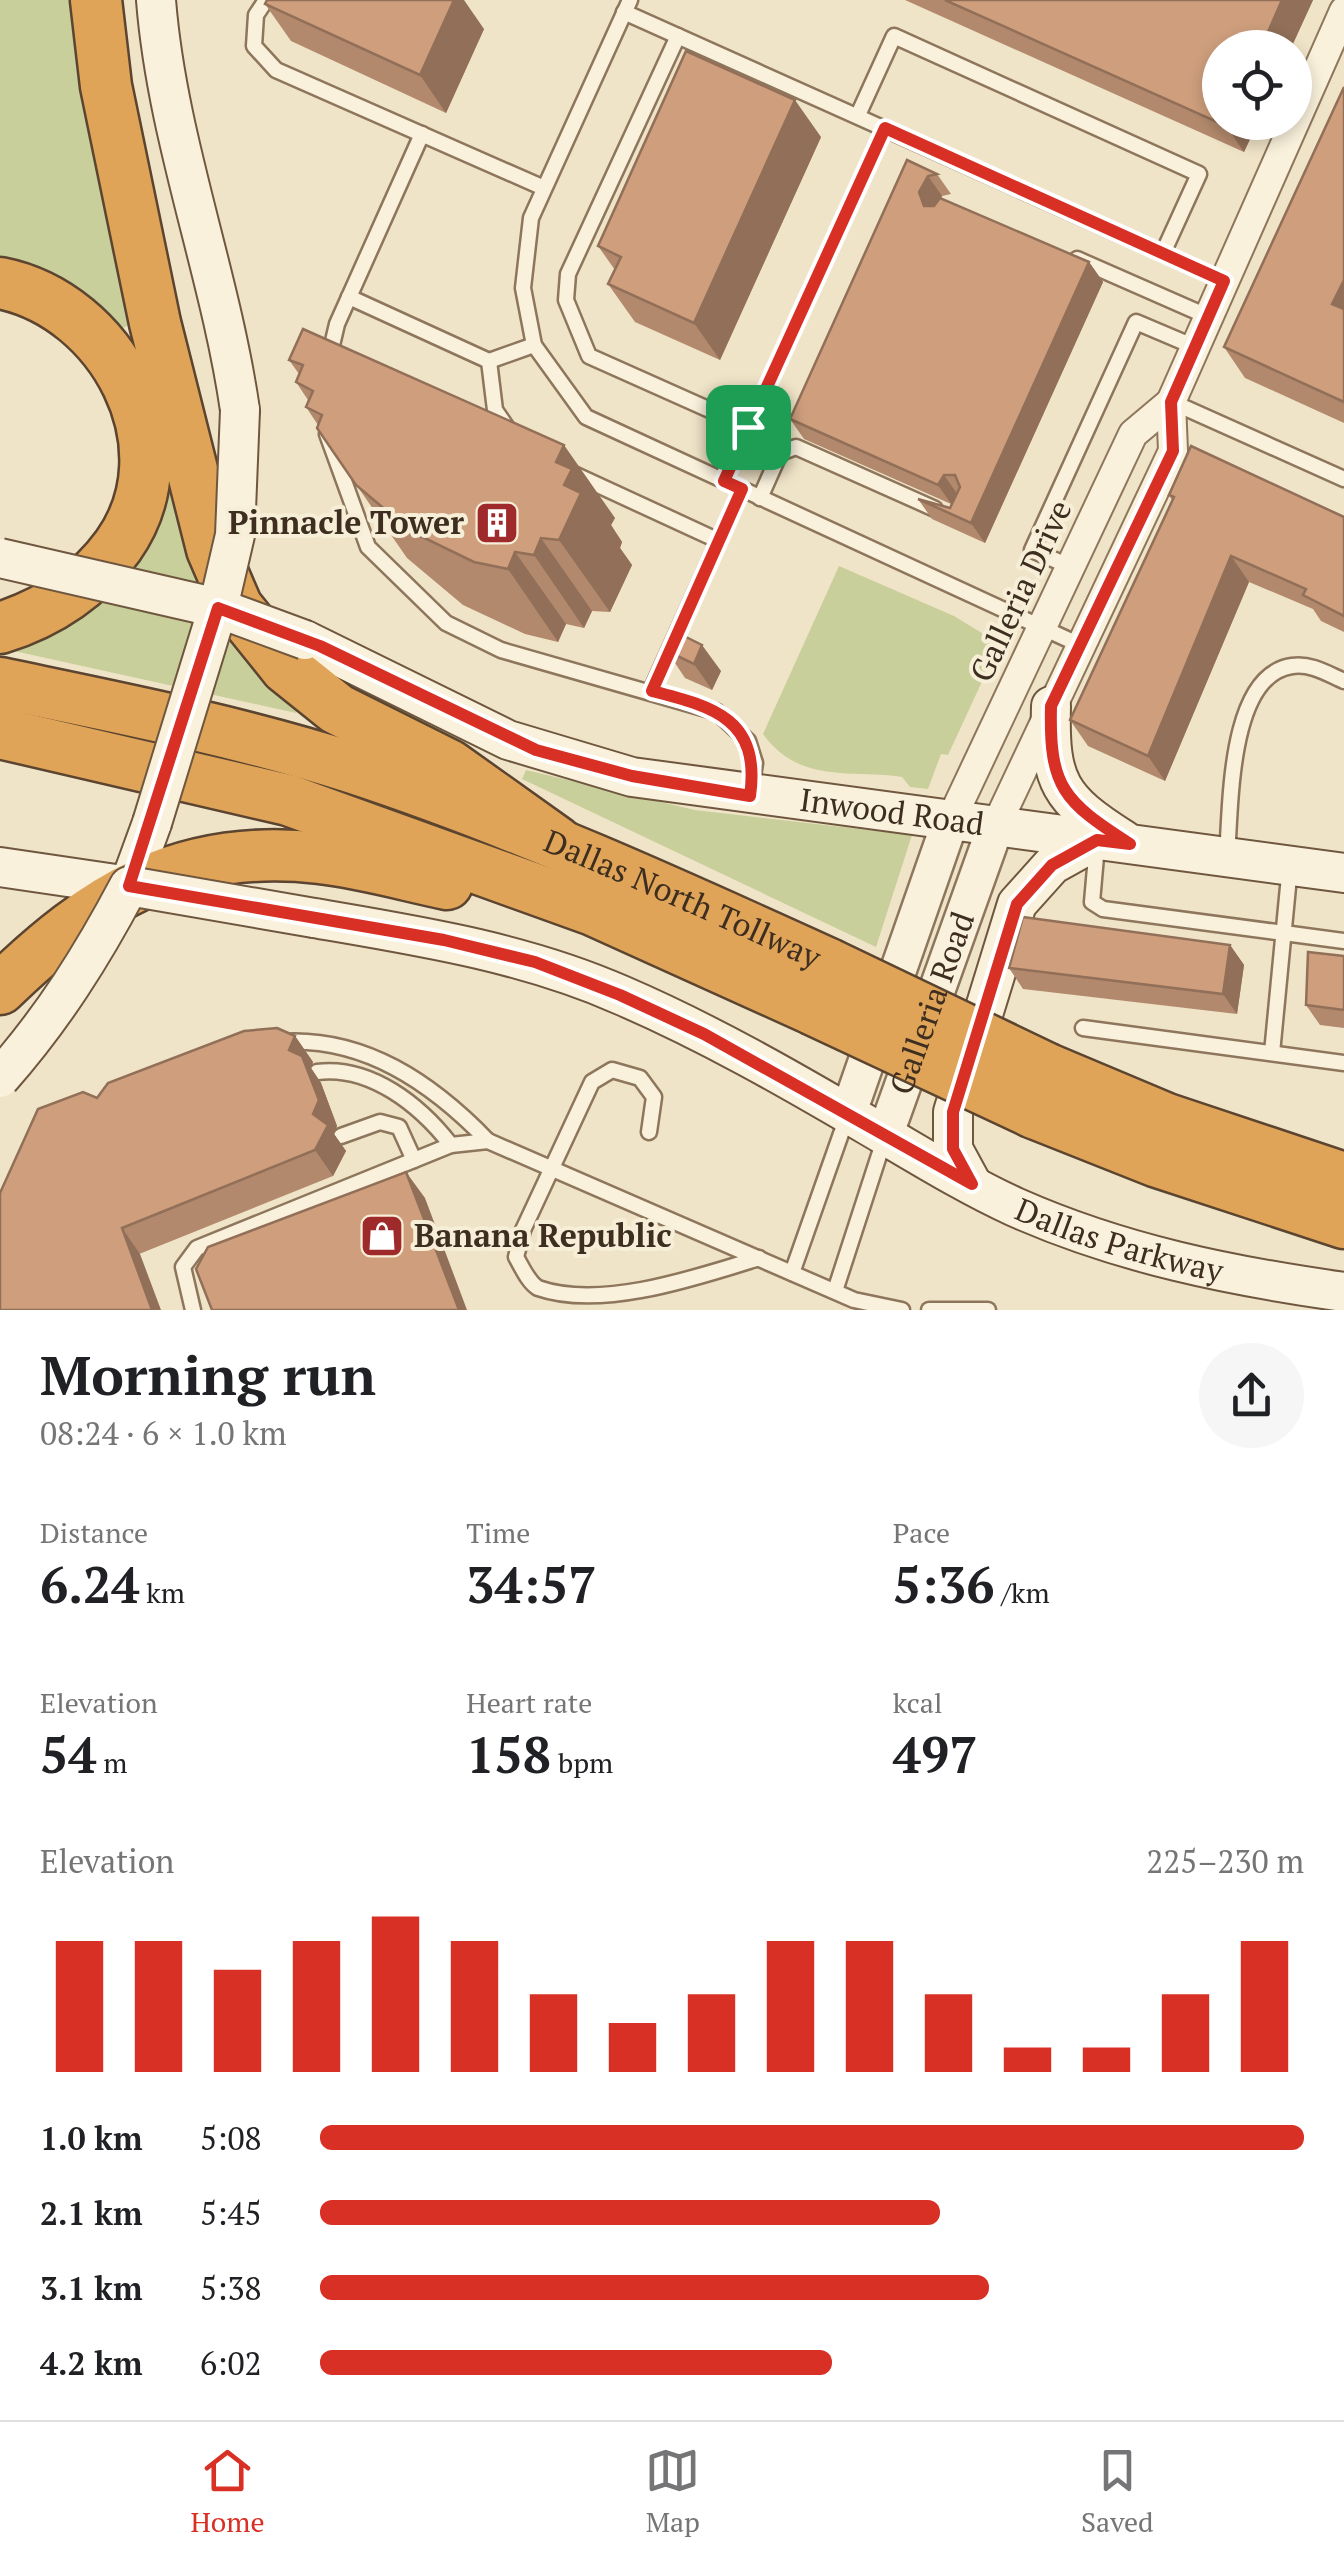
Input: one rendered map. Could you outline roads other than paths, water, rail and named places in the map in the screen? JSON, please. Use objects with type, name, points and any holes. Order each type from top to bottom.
[{"type":"highway","points":[[96,0],[106,86],[155,323],[212,548],[237,607],[286,668],[337,709],[448,766],[557,842]]},
{"type":"highway","points":[[0,284],[21,287],[72,314],[114,356],[135,402],[144,458],[142,488],[119,544],[74,593],[41,613],[0,628]]},
{"type":"highway","name":"Dallas North Tollway","points":[[0,683],[264,742],[354,768],[557,842],[820,986],[1041,1091],[1155,1161],[1344,1223]]},
{"type":"highway","name":"Dallas North Tollway","points":[[0,732],[288,800],[593,910],[820,986]]},
{"type":"highway","points":[[0,989],[80,916],[127,889],[160,875],[249,857],[318,858],[593,910]]},
{"type":"highway","name":"Dallas North Tollway","points":[[1041,1091],[1168,1119],[1344,1178]]},
{"type":"main road","points":[[0,1078],[44,1028],[78,978],[129,886],[218,608],[235,535],[240,410],[232,355],[168,92],[156,0]]},
{"type":"main road","name":"Inwood Road","points":[[0,558],[218,608],[320,646],[508,740],[566,760],[632,776],[750,796],[1344,873]]},
{"type":"main road","points":[[972,1184],[953,1149],[953,1112],[1017,904],[1052,865],[1114,842],[1056,781],[1050,747],[1051,706]]},
{"type":"main road","name":"Dallas Parkway","points":[[0,867],[444,940],[535,962],[704,1034],[1014,1206],[1097,1239],[1173,1263],[1344,1292]]},
{"type":"street","name":"Galleria Drive","points":[[950,822],[1134,434],[1171,402],[1344,11]]},
{"type":"street","name":"Galleria Drive","points":[[995,828],[1173,451],[1171,402]]},
{"type":"street","name":"Galleria Road","points":[[848,1114],[950,822]]},
{"type":"street","name":"Galleria Road","points":[[885,1136],[995,828]]},
{"type":"lane","points":[[266,0],[256,15],[254,46],[276,70],[544,188]]},
{"type":"lane","points":[[1080,646],[586,417],[534,346],[523,288],[530,218],[627,6],[678,36],[1224,281]]},
{"type":"lane","points":[[678,36],[568,274],[566,300],[590,356],[748,427]]},
{"type":"lane","points":[[858,116],[894,36],[1199,174],[1163,253]]},
{"type":"lane","points":[[724,481],[885,128]]},
{"type":"lane","points":[[326,371],[349,297],[422,134]]},
{"type":"lane","points":[[1053,249],[1209,316]]},
{"type":"lane","points":[[349,297],[489,360],[534,346]]},
{"type":"lane","points":[[1070,566],[1032,550],[1136,322],[1195,348]]},
{"type":"lane","points":[[489,360],[495,410],[523,445]]},
{"type":"lane","points":[[1171,402],[1344,480]]},
{"type":"lane","points":[[326,419],[368,547],[446,623],[501,650],[717,712],[748,741],[755,763],[750,796]]},
{"type":"lane","points":[[760,498],[780,454],[796,447],[958,519]]},
{"type":"lane","points":[[551,463],[719,541]]},
{"type":"lane","points":[[652,691],[742,489]]},
{"type":"lane","points":[[1226,856],[1238,731],[1253,695],[1266,680],[1292,666],[1311,666],[1344,681]]},
{"type":"lane","points":[[1114,842],[1090,888],[1092,902],[1103,909],[1344,942]]},
{"type":"lane","points":[[1272,1053],[1290,865]]},
{"type":"lane","points":[[1084,1028],[1344,1063]]},
{"type":"lane","points":[[258,1044],[374,1056],[424,1083],[488,1141],[834,1292],[879,1308],[988,1310]]},
{"type":"lane","points":[[317,1072],[336,1070],[361,1075],[398,1094],[432,1121],[451,1145]]},
{"type":"lane","points":[[649,1132],[654,1097],[640,1078],[612,1070],[592,1082],[516,1257],[534,1286],[560,1300],[613,1305],[664,1295],[702,1276],[759,1258]]},
{"type":"lane","name":"Galleria Road","points":[[792,1273],[848,1114]]},
{"type":"lane","points":[[341,1136],[380,1122],[399,1127],[414,1160]]},
{"type":"lane","name":"Galleria Road","points":[[834,1292],[885,1136]]},
{"type":"lane","points":[[193,1310],[183,1267],[197,1248],[451,1145],[488,1141]]},
{"type":"place","name":"Pinnacle Tower","points":[[497,523]]},
{"type":"place","name":"Banana Republic","points":[[382,1236]]}]
